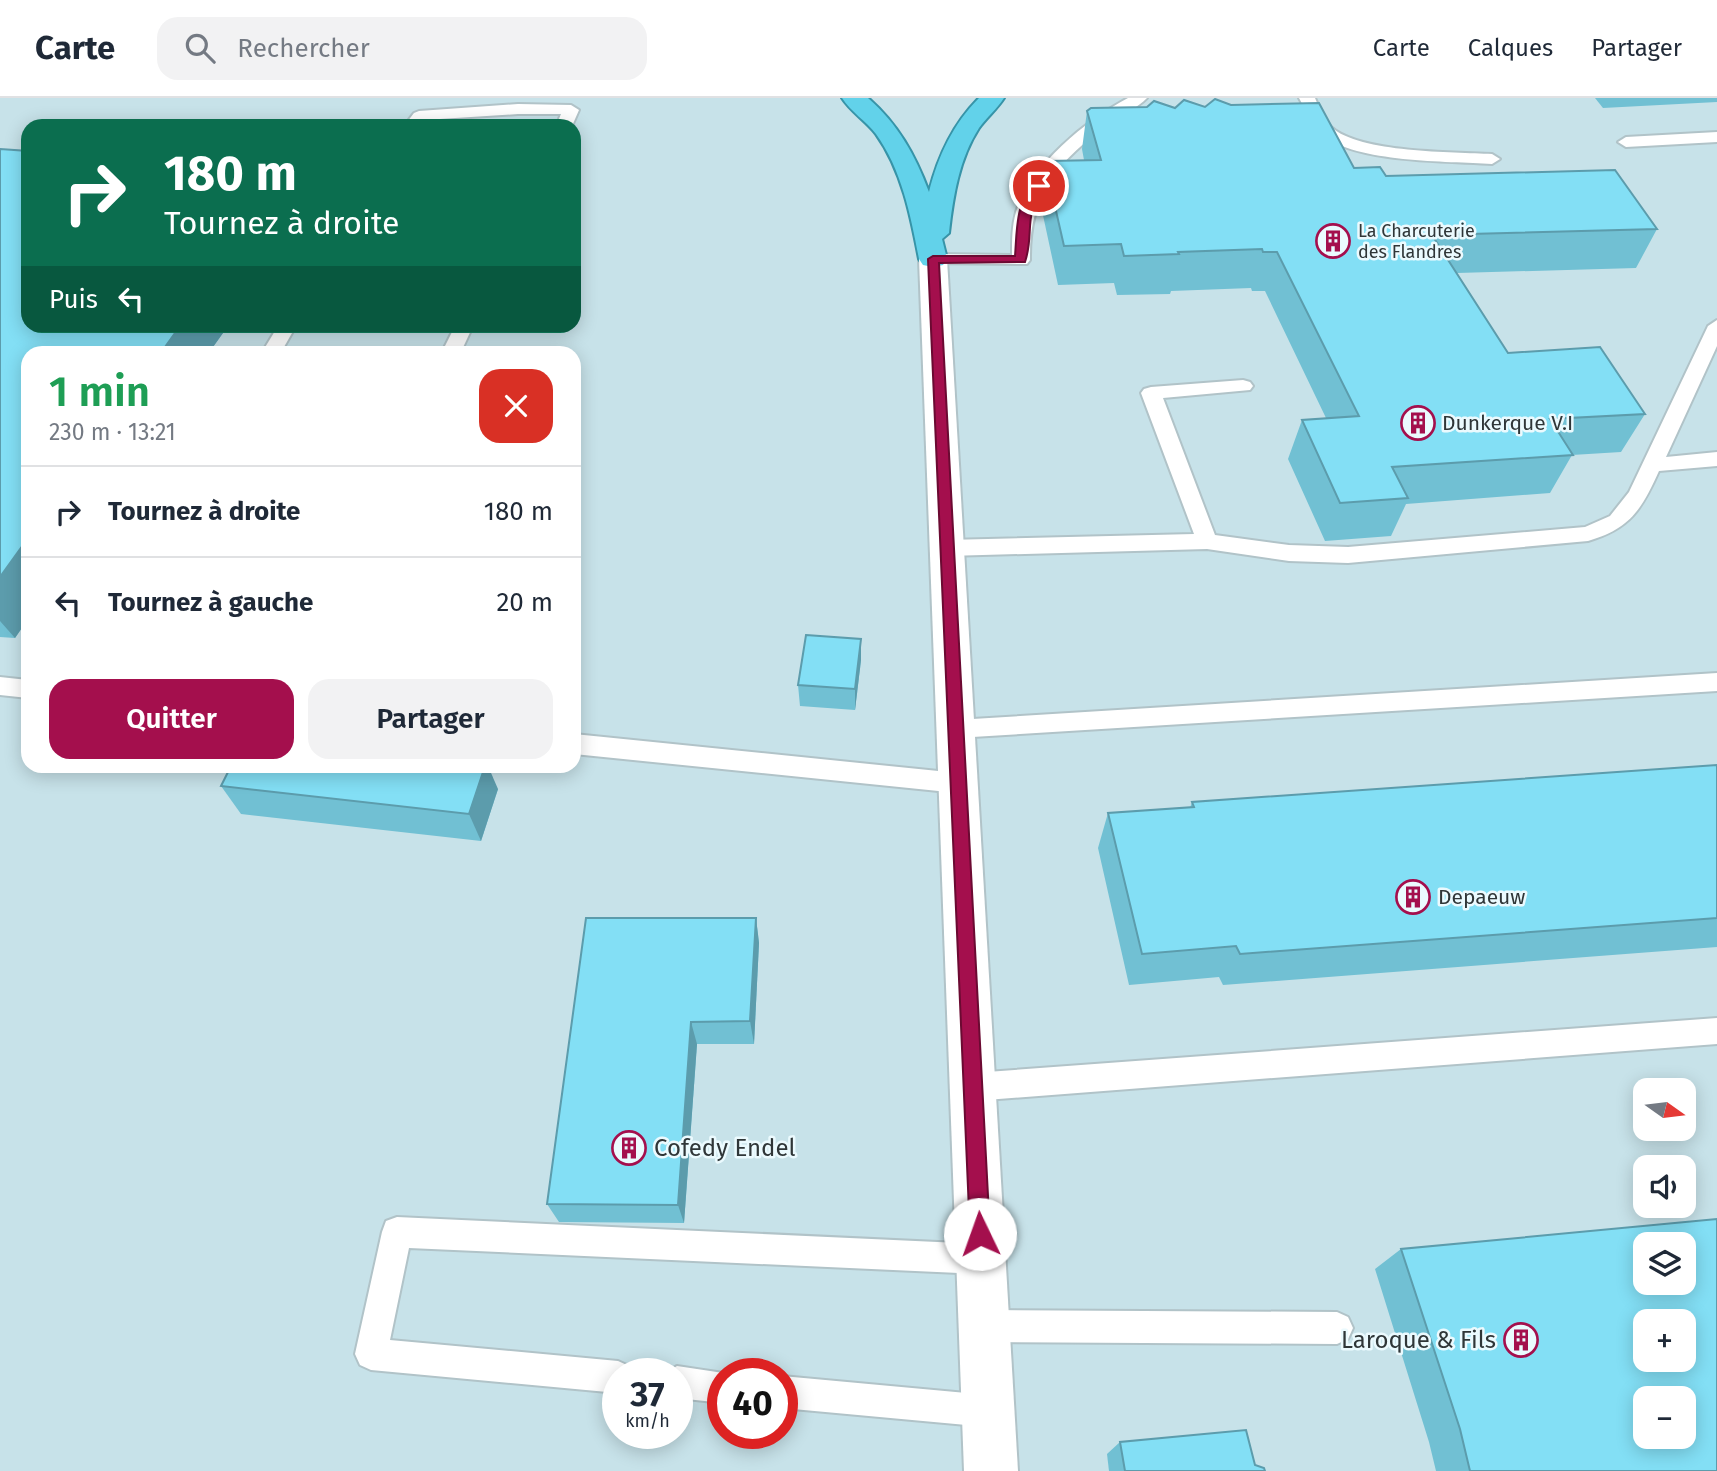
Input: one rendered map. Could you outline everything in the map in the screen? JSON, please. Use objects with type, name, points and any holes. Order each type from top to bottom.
[{"type":"highway","points":[[854,98],[885,127],[904,156],[920,199],[933,259]]},
{"type":"highway","points":[[933,259],[938,208],[947,171],[966,130],[992,98]]},
{"type":"street","points":[[933,259],[991,1471]]},
{"type":"lane","points":[[933,259],[1021,260],[1023,218],[1031,196],[1071,147],[1110,116],[1139,98]]},
{"type":"lane","points":[[1307,98],[1322,126],[1337,138],[1349,142],[1392,151],[1492,159]]},
{"type":"lane","points":[[417,119],[419,116],[519,109],[572,110],[568,119]]},
{"type":"lane","points":[[1626,142],[1717,137]]},
{"type":"lane","points":[[947,548],[1207,541],[1289,553],[1339,556],[1570,538],[1588,534],[1617,521],[1638,495],[1717,326]]},
{"type":"lane","points":[[1207,541],[1151,393],[1243,386]]},
{"type":"lane","points":[[1653,465],[1717,459]]},
{"type":"lane","points":[[956,729],[1717,682]]},
{"type":"lane","points":[[0,686],[21,688]]},
{"type":"lane","points":[[581,745],[958,783]]},
{"type":"lane","points":[[973,1087],[1717,1031]]},
{"type":"lane","points":[[602,1376],[371,1354],[397,1232],[981,1259]]},
{"type":"lane","points":[[984,1326],[1337,1328]]},
{"type":"lane","points":[[798,1393],[988,1411]]},
{"type":"shaded area","points":[[0,98],[1717,98],[1717,1471],[0,1471]]},
{"type":"building","points":[[1215,99],[1231,105],[1319,103],[1354,168],[1380,167],[1386,176],[1615,170],[1657,229],[1432,235],[1508,353],[1600,347],[1645,414],[1550,419],[1573,455],[1392,467],[1408,498],[1340,503],[1302,420],[1359,416],[1277,252],[1263,252],[1262,249],[1124,256],[1121,244],[1064,246],[1046,167],[1048,161],[1101,160],[1087,111],[1091,108],[1147,107],[1154,101],[1175,108],[1184,100],[1205,107]]},
{"type":"building","points":[[0,149],[21,150],[21,333],[175,333],[166,346],[21,346],[21,548],[0,577]]},
{"type":"building","points":[[806,635],[861,639],[855,689],[798,685]]},
{"type":"building","name":"Depaeuw","points":[[1717,765],[1717,918],[1240,954],[1236,946],[1142,954],[1108,813],[1194,807],[1192,802]]},
{"type":"building","points":[[228,773],[483,773],[469,814],[221,786]]},
{"type":"building","name":"Cofedy Endel","points":[[586,918],[756,918],[750,1021],[691,1022],[678,1205],[547,1204]]},
{"type":"building","name":"Laroque & Fils","points":[[1717,1219],[1717,1471],[1470,1471],[1460,1429],[1401,1249]]},
{"type":"building","points":[[1246,1430],[1255,1465],[1265,1471],[1125,1471],[1120,1442]]},
{"type":"place","name":"La Charcuterie des Flandres","points":[[1333,241]]},
{"type":"place","name":"Dunkerque V.I","points":[[1418,423]]},
{"type":"place","name":"Depaeuw","points":[[1413,897]]},
{"type":"place","name":"Cofedy Endel","points":[[629,1148]]},
{"type":"place","name":"Laroque & Fils","points":[[1521,1340]]},
{"type":"route","points":[[980,1234],[933,259],[1021,260],[1023,218],[1031,196],[1039,186]]}]
